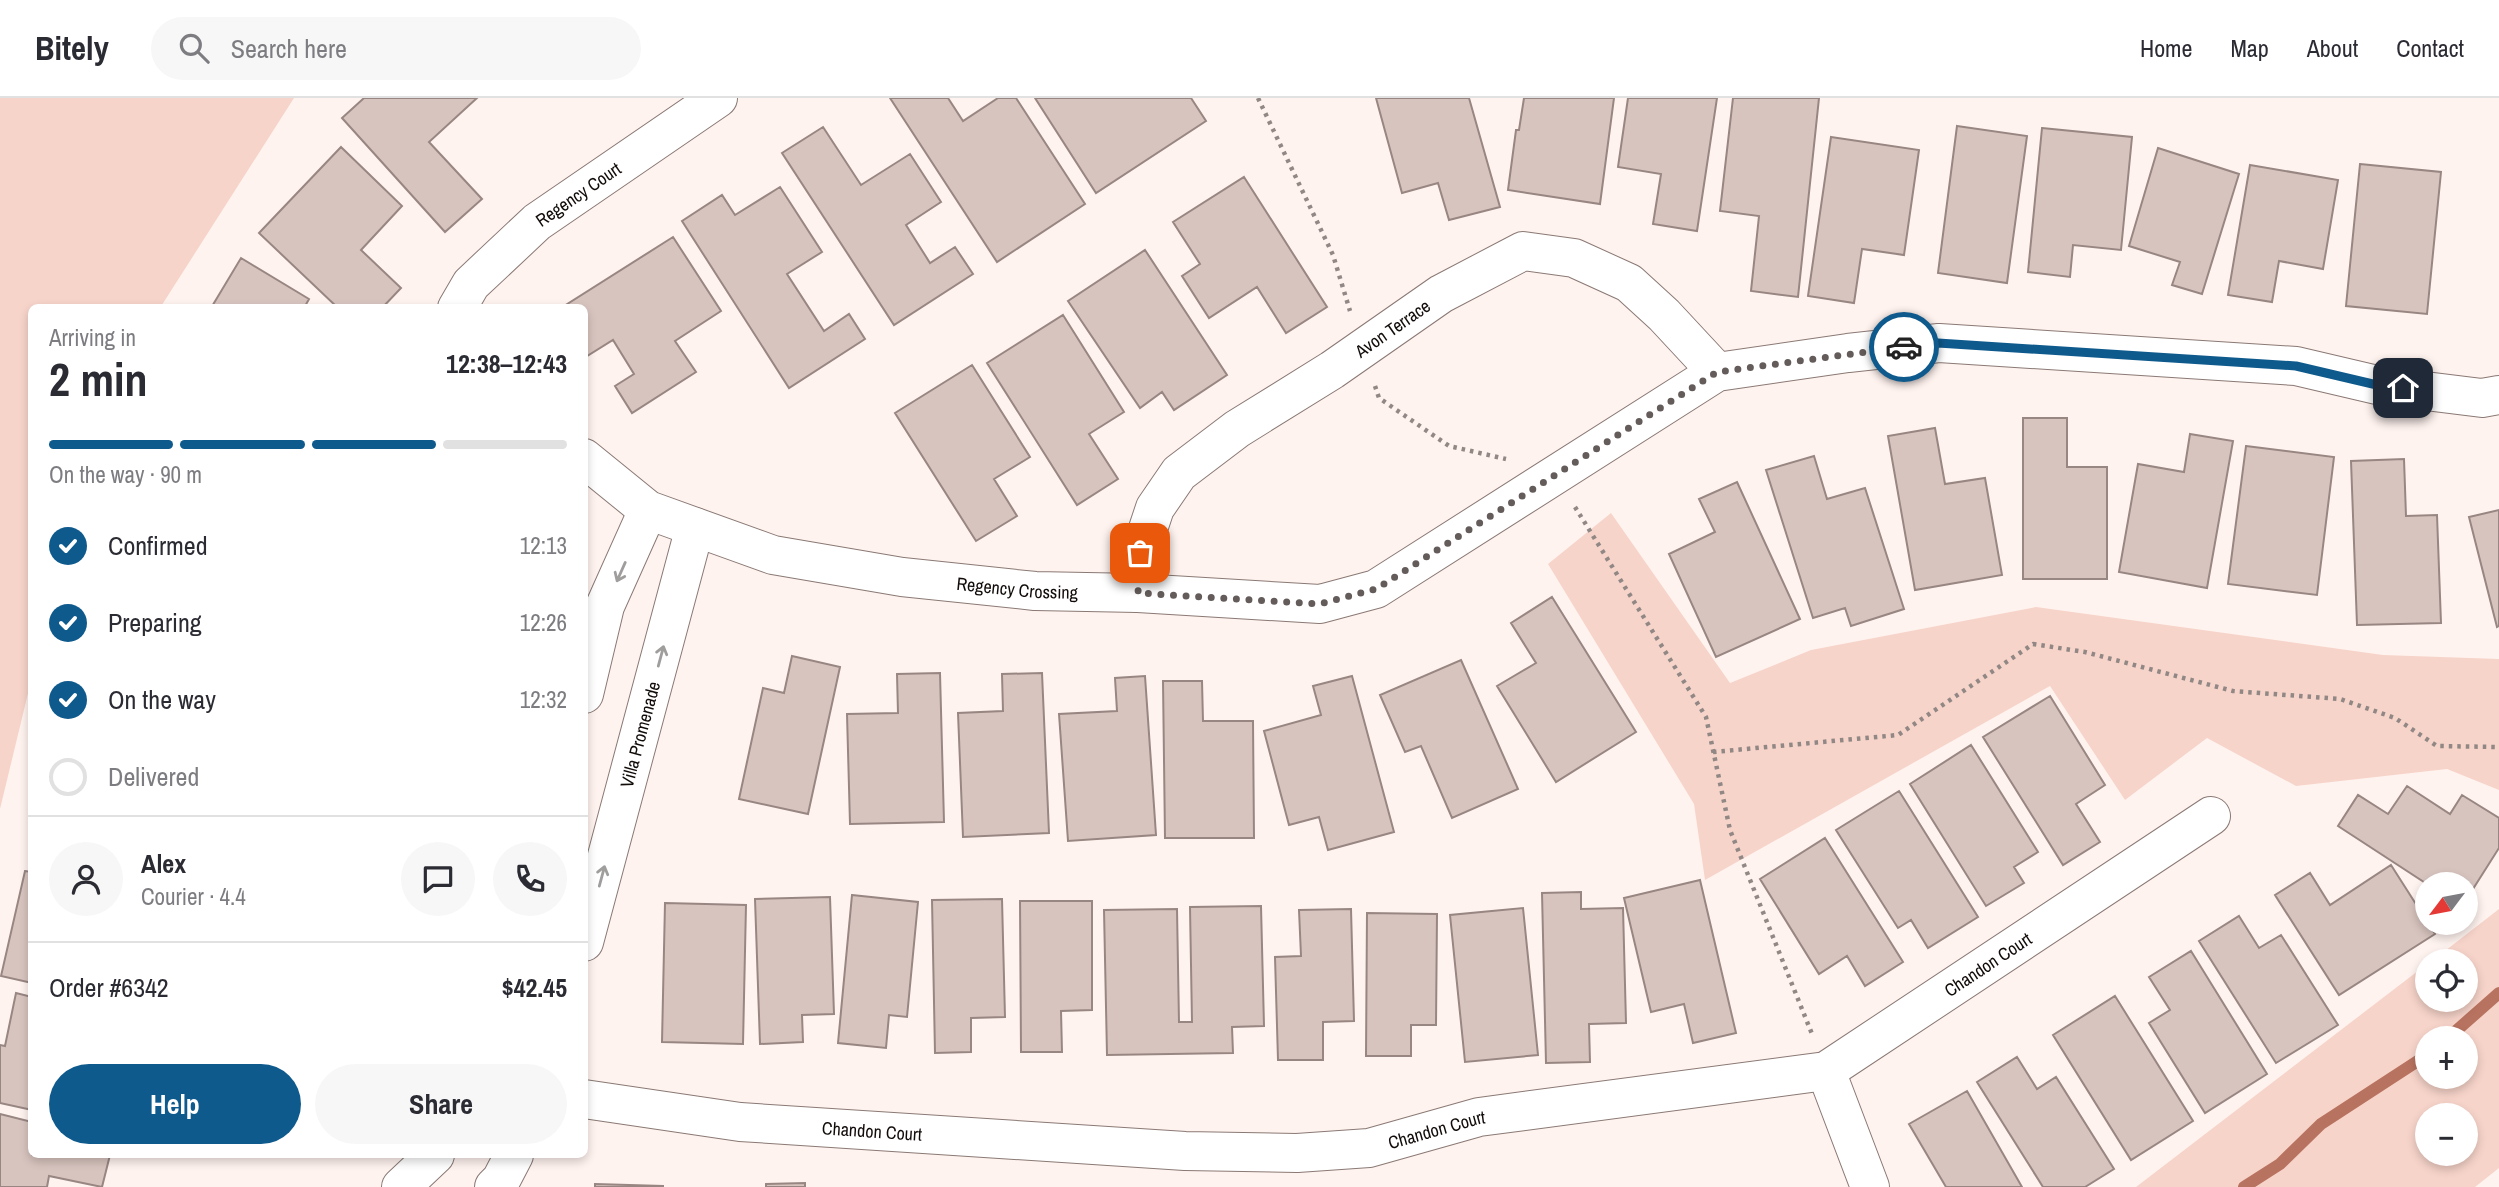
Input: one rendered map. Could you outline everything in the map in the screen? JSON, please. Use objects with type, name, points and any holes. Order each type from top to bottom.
[{"type":"street","name":"Regency Court","points":[[459,304],[471,284],[537,222],[718,98]]},
{"type":"street","name":"Avon Terrace","points":[[1138,593],[1140,553],[1155,508],[1180,473],[1237,429],[1362,349],[1441,294],[1523,251],[1574,258],[1629,283],[1664,315],[1717,372]]},
{"type":"street","name":"Regency Crossing","points":[[588,461],[648,510],[773,555],[902,577],[1035,591],[1138,593],[1320,604],[1376,589],[1717,372],[1938,343],[2296,366],[2377,385],[2482,398],[2499,395]]},
{"type":"street","points":[[588,678],[606,606],[648,510]]},
{"type":"street","name":"Villa Promenade","points":[[588,927],[695,527]]},
{"type":"street","name":"Chandon Court","points":[[588,1100],[740,1122],[1185,1151],[1297,1153],[1369,1148],[1479,1117],[1826,1070],[2211,816]]},
{"type":"street","points":[[1826,1070],[1870,1187]]},
{"type":"street","points":[[401,1187],[432,1158]]},
{"type":"street","points":[[494,1187],[501,1180],[512,1158]]},
{"type":"path","points":[[1258,98],[1333,255],[1379,398],[1449,446],[1508,459],[1555,475],[1706,717],[1730,830],[1826,1070]]},
{"type":"path","points":[[1713,752],[1898,735],[2034,644],[2085,652],[2233,691],[2340,699],[2395,718],[2437,746],[2499,747]]},
{"type":"shaded area","points":[[0,98],[294,98],[163,304],[28,304],[28,693],[0,809]]},
{"type":"shaded area","points":[[1611,513],[1730,683],[1811,650],[2036,607],[2383,655],[2499,659],[2499,790],[2447,769],[2296,786],[2207,738],[2125,800],[2050,686],[1705,880],[1694,804],[1548,564]]},
{"type":"shaded area","points":[[2499,909],[2499,1168],[2475,1187],[2136,1187],[2415,973],[2415,1012],[2478,1012],[2478,949],[2447,949],[2466,935],[2478,935],[2478,925]]},
{"type":"building","points":[[364,98],[477,98],[429,142],[482,199],[445,232],[342,118]]},
{"type":"building","points":[[890,98],[948,98],[963,121],[998,98],[1016,98],[1085,204],[997,262]]},
{"type":"building","points":[[1035,98],[1191,98],[1206,121],[1096,193]]},
{"type":"building","points":[[1376,98],[1469,98],[1500,207],[1449,220],[1438,183],[1402,193]]},
{"type":"building","points":[[1524,98],[1614,98],[1600,204],[1508,190],[1516,130],[1519,130]]},
{"type":"building","points":[[1628,98],[1717,98],[1697,231],[1653,224],[1661,174],[1618,167]]},
{"type":"building","points":[[1733,98],[1819,98],[1798,297],[1751,291],[1759,216],[1720,211]]},
{"type":"building","points":[[1957,126],[2027,136],[2007,283],[1938,273]]},
{"type":"building","points":[[823,127],[861,185],[910,154],[941,202],[906,225],[930,263],[955,247],[973,274],[894,325],[782,153]]},
{"type":"building","points":[[2042,128],[2132,137],[2121,250],[2073,245],[2070,277],[2028,272]]},
{"type":"building","points":[[1831,137],[1919,150],[1904,255],[1862,249],[1854,303],[1808,296]]},
{"type":"building","points":[[341,147],[402,206],[361,250],[401,288],[386,304],[334,304],[259,233]]},
{"type":"building","points":[[2158,148],[2239,174],[2202,294],[2172,285],[2180,262],[2129,246]]},
{"type":"building","points":[[2360,164],[2441,172],[2427,314],[2346,306]]},
{"type":"building","points":[[2250,165],[2338,180],[2323,269],[2279,261],[2272,302],[2228,295]]},
{"type":"building","points":[[1244,177],[1327,307],[1286,333],[1257,287],[1209,318],[1182,276],[1200,264],[1173,222]]},
{"type":"building","points":[[780,187],[822,252],[787,274],[824,331],[849,314],[865,339],[789,388],[682,221],[722,195],[735,215]]},
{"type":"building","points":[[673,237],[721,311],[675,341],[696,372],[632,413],[615,386],[634,374],[613,340],[588,356],[588,304],[567,304]]},
{"type":"building","points":[[1145,250],[1227,375],[1174,410],[1162,392],[1140,408],[1068,301]]},
{"type":"building","points":[[241,258],[309,299],[306,304],[213,304]]},
{"type":"building","points":[[1063,315],[1124,412],[1089,434],[1118,479],[1077,505],[987,363]]},
{"type":"building","points":[[972,365],[1030,457],[994,479],[1017,516],[976,541],[895,413]]},
{"type":"building","points":[[2023,418],[2067,418],[2067,467],[2107,467],[2107,579],[2023,579]]},
{"type":"building","points":[[1935,428],[1945,484],[1985,478],[2002,575],[1915,590],[1888,436]]},
{"type":"building","points":[[2190,434],[2233,441],[2207,588],[2119,572],[2138,464],[2184,472]]},
{"type":"building","points":[[2246,446],[2334,457],[2317,595],[2228,584]]},
{"type":"building","points":[[1814,456],[1827,499],[1865,488],[1904,609],[1851,626],[1845,608],[1813,618],[1766,470]]},
{"type":"building","points":[[2404,459],[2406,516],[2437,515],[2441,623],[2357,625],[2351,461]]},
{"type":"building","points":[[1737,482],[1800,619],[1716,657],[1669,554],[1715,532],[1699,499]]},
{"type":"building","points":[[2499,510],[2499,626],[2497,627],[2469,517]]},
{"type":"building","points":[[1552,597],[1636,732],[1556,782],[1497,686],[1536,663],[1511,623]]},
{"type":"building","points":[[792,656],[840,667],[808,814],[739,799],[763,688],[784,693]]},
{"type":"building","points":[[1461,660],[1518,789],[1452,818],[1421,746],[1405,752],[1380,695]]},
{"type":"building","points":[[940,673],[944,822],[850,824],[847,714],[898,713],[897,674]]},
{"type":"building","points":[[1042,673],[1049,833],[963,837],[958,713],[1003,711],[1002,674]]},
{"type":"building","points":[[1145,676],[1156,835],[1068,841],[1059,714],[1117,711],[1115,678]]},
{"type":"building","points":[[1352,676],[1394,832],[1328,850],[1319,817],[1289,825],[1264,731],[1321,715],[1313,686]]},
{"type":"building","points":[[1163,681],[1202,681],[1203,721],[1253,721],[1254,838],[1165,838]]},
{"type":"building","points":[[2050,696],[2105,785],[2076,804],[2100,842],[2063,865],[1983,737]]},
{"type":"building","points":[[1971,745],[2038,852],[2014,867],[2024,883],[1986,906],[1910,784]]},
{"type":"building","points":[[2407,786],[2450,814],[2462,795],[2499,818],[2499,848],[2478,881],[2478,872],[2415,872],[2415,876],[2338,826],[2358,795],[2388,814]]},
{"type":"building","points":[[1899,791],[1978,917],[1928,948],[1911,920],[1898,928],[1836,830]]},
{"type":"building","points":[[1825,838],[1903,962],[1865,986],[1847,956],[1819,974],[1760,879]]},
{"type":"building","points":[[2391,865],[2415,903],[2415,935],[2433,935],[2339,995],[2275,895],[2310,873],[2330,905]]},
{"type":"building","points":[[25,871],[28,871],[28,982],[1,976]]},
{"type":"building","points":[[1700,880],[1736,1033],[1693,1043],[1684,1004],[1651,1012],[1624,898]]},
{"type":"building","points":[[1581,892],[1581,909],[1623,908],[1626,1023],[1589,1024],[1590,1062],[1546,1063],[1542,893]]},
{"type":"building","points":[[852,895],[918,902],[907,1017],[889,1015],[886,1048],[838,1043]]},
{"type":"building","points":[[830,897],[834,1014],[802,1015],[803,1042],[760,1044],[755,899]]},
{"type":"building","points":[[1002,899],[1005,1017],[971,1018],[971,1052],[935,1053],[932,900]]},
{"type":"building","points":[[1020,901],[1092,901],[1092,1010],[1061,1011],[1062,1052],[1021,1052]]},
{"type":"building","points":[[665,903],[746,905],[743,1044],[662,1042]]},
{"type":"building","points":[[1261,906],[1264,1026],[1232,1027],[1233,1053],[1107,1055],[1104,910],[1177,909],[1179,1022],[1192,1022],[1190,907]]},
{"type":"building","points":[[1523,908],[1538,1055],[1465,1062],[1450,915]]},
{"type":"building","points":[[1351,909],[1354,1021],[1323,1022],[1323,1060],[1278,1060],[1275,957],[1301,956],[1299,910]]},
{"type":"building","points":[[1367,913],[1437,914],[1436,1025],[1411,1025],[1411,1056],[1366,1056]]},
{"type":"building","points":[[2239,916],[2259,948],[2281,935],[2338,1025],[2276,1063],[2199,941]]},
{"type":"building","points":[[2191,951],[2267,1074],[2205,1113],[2149,1023],[2170,1010],[2149,977]]},
{"type":"building","points":[[16,993],[28,996],[28,1109],[0,1103],[0,1045],[5,1046]]},
{"type":"building","points":[[2115,996],[2193,1121],[2131,1160],[2053,1035]]},
{"type":"building","points":[[2017,1057],[2037,1089],[2056,1077],[2114,1169],[2085,1187],[2043,1187],[1977,1082]]},
{"type":"building","points":[[1967,1091],[2022,1187],[1946,1187],[1909,1124]]},
{"type":"building","points":[[0,1114],[28,1121],[28,1158],[109,1158],[102,1187],[49,1176],[47,1187],[0,1187]]},
{"type":"building","points":[[805,1183],[805,1187],[766,1187],[766,1184]]},
{"type":"building","points":[[595,1184],[663,1186],[663,1187],[595,1187]]},
{"type":"waterway","points":[[2462,1026],[2499,993]]},
{"type":"waterway","points":[[2244,1187],[2280,1164],[2321,1124],[2415,1063]]},
{"type":"way so far","points":[[1140,553],[1138,593],[1320,604],[1376,589],[1717,372],[1904,347]]},
{"type":"route","points":[[1904,347],[1938,343],[2296,366],[2377,385],[2403,388]]}]
